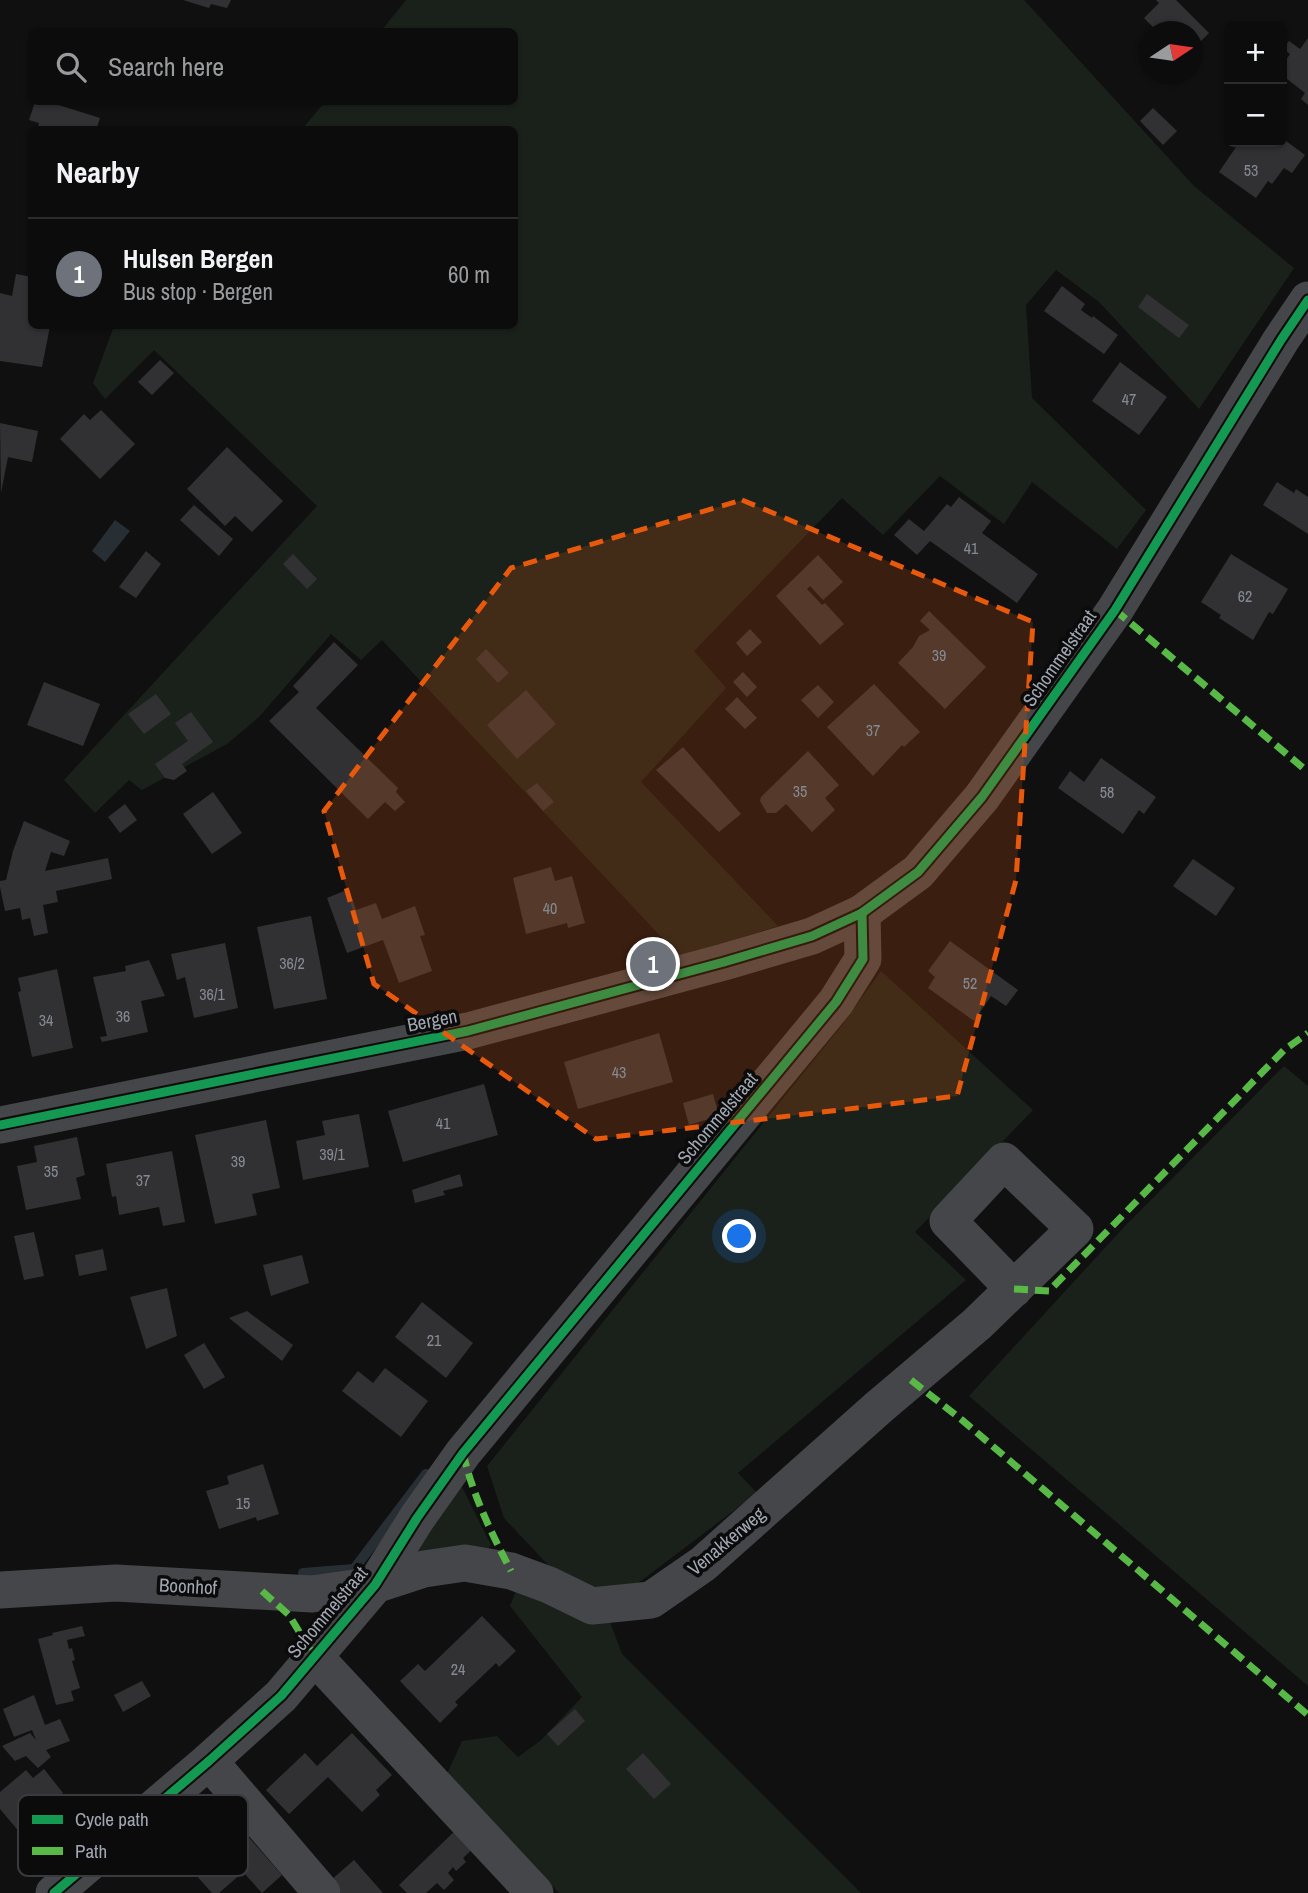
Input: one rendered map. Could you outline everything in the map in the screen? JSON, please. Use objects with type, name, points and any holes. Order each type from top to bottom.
[{"type":"street","name":"Schommelstraat","points":[[169,1795],[281,1696],[375,1585],[416,1518],[463,1453],[836,1002],[863,959],[862,913],[918,872],[982,797],[1115,610],[1273,352],[1308,300]]},
{"type":"street","name":"Bergen","points":[[0,1125],[468,1031],[812,936],[862,913]]},
{"type":"street","name":"Venakkerweg","points":[[375,1585],[424,1569],[465,1563],[511,1571],[592,1605],[651,1600],[703,1564],[1014,1289]]},
{"type":"street","name":"Boonhof","points":[[0,1590],[116,1583],[313,1594],[375,1585]]},
{"type":"street","points":[[314,1656],[535,1893]]},
{"type":"street","points":[[209,1761],[238,1795]]},
{"type":"street","points":[[248,1807],[322,1893]]},
{"type":"street","name":"Schommelstraat","points":[[54,1893],[74,1876]]},
{"type":"highlighted area","points":[[742,500],[1033,622],[1016,880],[957,1096],[596,1139],[374,984],[324,811],[511,568]]},
{"type":"shaded area","points":[[406,0],[1024,0],[1194,186],[1294,268],[1199,409],[1099,302],[1056,270],[1026,305],[1032,398],[1146,510],[1117,549],[1032,482],[1004,524],[940,476],[883,535],[842,498],[694,651],[726,688],[641,782],[778,926],[680,957],[382,640],[361,660],[331,634],[259,717],[227,744],[142,790],[129,780],[95,813],[64,780],[317,506],[154,350],[105,399],[93,383],[113,329],[518,329],[518,126],[305,126],[322,105],[518,105],[518,28],[383,28]]},
{"type":"shaded area","points":[[115,520],[130,531],[105,562],[92,551]]},
{"type":"shaded area","points":[[881,971],[1033,1110],[915,1232],[966,1280],[738,1473],[757,1493],[637,1584],[597,1592],[550,1567],[504,1518],[487,1466],[843,1024]]},
{"type":"shaded area","points":[[1284,1066],[1308,1086],[1308,1686],[969,1396],[1124,1227]]},
{"type":"shaded area","points":[[461,1485],[491,1545],[487,1550],[420,1560],[414,1544]]},
{"type":"shaded area","points":[[518,1585],[610,1622],[622,1654],[861,1893],[559,1893],[447,1774],[462,1741],[497,1736],[518,1757],[540,1741],[582,1697],[510,1606]]},
{"type":"building","points":[[183,0],[231,0],[227,8],[211,4],[209,8]]},
{"type":"building","points":[[1156,0],[1176,0],[1197,21],[1147,21],[1144,18],[1159,3]]},
{"type":"building","points":[[1203,27],[1209,33],[1203,39]]},
{"type":"building","points":[[1308,38],[1308,105],[1301,99],[1305,93],[1287,79],[1287,58],[1290,54],[1287,52],[1287,44],[1289,41],[1300,49]]},
{"type":"building","points":[[34,105],[59,105],[100,118],[97,126],[38,126],[39,123],[29,120]]},
{"type":"building","points":[[1153,108],[1177,131],[1163,145],[1140,121]]},
{"type":"building","points":[[1287,142],[1305,155],[1292,173],[1284,168],[1272,184],[1268,181],[1256,198],[1219,172],[1236,147],[1287,147]]},
{"type":"building","points":[[16,274],[28,276],[28,329],[49,329],[42,367],[0,361],[0,293],[12,296]]},
{"type":"building","points":[[1062,286],[1085,304],[1081,310],[1118,335],[1104,354],[1044,311]]},
{"type":"building","points":[[1147,294],[1189,325],[1179,338],[1138,307]]},
{"type":"building","points":[[160,360],[174,373],[152,395],[138,382]]},
{"type":"building","points":[[1120,362],[1167,397],[1139,435],[1092,401]]},
{"type":"building","points":[[101,410],[135,444],[100,479],[60,439],[84,414],[90,420]]},
{"type":"building","points":[[0,423],[38,431],[32,462],[8,457],[1,493]]},
{"type":"building","points":[[227,447],[283,501],[252,532],[235,516],[225,526],[187,489]]},
{"type":"building","points":[[1277,482],[1294,493],[1296,489],[1308,497],[1308,534],[1263,505]]},
{"type":"building","points":[[959,497],[991,521],[982,533],[1038,574],[1017,603],[930,541],[917,555],[894,535],[909,519],[924,531],[947,504],[951,507]]},
{"type":"building","points":[[194,505],[233,539],[219,556],[180,520]]},
{"type":"building","points":[[146,551],[161,564],[136,598],[119,587]]},
{"type":"building","points":[[293,554],[317,579],[307,589],[283,564]]},
{"type":"building","points":[[1231,554],[1288,589],[1273,614],[1269,612],[1253,640],[1219,618],[1221,615],[1201,602]]},
{"type":"building","points":[[818,555],[843,582],[823,600],[810,586],[807,589],[822,605],[825,603],[844,624],[820,645],[776,596]]},
{"type":"building","points":[[929,611],[986,667],[945,709],[898,663],[919,636],[930,630],[920,621]]},
{"type":"building","points":[[750,629],[762,642],[747,656],[736,643]]},
{"type":"building","points":[[334,642],[358,665],[316,708],[398,788],[396,792],[405,802],[395,811],[385,802],[368,819],[269,721],[299,692],[293,686]]},
{"type":"building","points":[[486,649],[509,673],[498,683],[476,659]]},
{"type":"building","points":[[743,672],[757,687],[747,697],[733,682]]},
{"type":"building","points":[[44,682],[100,704],[83,746],[27,725]]},
{"type":"building","points":[[874,684],[920,732],[904,747],[902,745],[873,776],[827,727]]},
{"type":"building","points":[[818,685],[834,702],[818,718],[801,700]]},
{"type":"building","points":[[526,690],[556,724],[517,759],[487,725]]},
{"type":"building","points":[[156,694],[171,714],[144,734],[128,714]]},
{"type":"building","points":[[737,697],[757,718],[745,729],[725,709]]},
{"type":"building","points":[[191,712],[213,742],[182,764],[187,771],[174,780],[165,778],[155,764],[188,741],[175,723]]},
{"type":"building","points":[[683,747],[741,814],[719,832],[656,770]]},
{"type":"building","points":[[808,751],[839,785],[825,798],[835,810],[812,832],[786,804],[776,813],[767,813],[760,801]]},
{"type":"building","points":[[1101,758],[1156,797],[1144,814],[1139,810],[1123,834],[1058,788],[1070,771],[1084,782]]},
{"type":"building","points":[[537,783],[554,802],[543,811],[526,791]]},
{"type":"building","points":[[213,792],[242,833],[212,854],[183,814]]},
{"type":"building","points":[[125,804],[137,820],[120,833],[108,817]]},
{"type":"building","points":[[24,821],[70,841],[64,856],[51,852],[45,871],[108,858],[112,879],[56,891],[58,902],[43,905],[48,933],[34,936],[30,918],[22,920],[20,908],[5,911],[0,887],[0,881],[6,880]]},
{"type":"building","points":[[1193,859],[1235,888],[1216,916],[1173,886]]},
{"type":"building","points":[[551,867],[555,881],[572,876],[585,923],[568,928],[567,923],[526,934],[513,878]]},
{"type":"building","points":[[349,889],[356,910],[376,903],[382,919],[415,906],[425,935],[420,936],[432,971],[399,983],[383,940],[347,953],[327,898]]},
{"type":"building","points":[[311,916],[327,999],[274,1009],[257,927]]},
{"type":"building","points":[[950,941],[1018,990],[1006,1006],[991,996],[974,1021],[928,988],[935,977],[928,971]]},
{"type":"building","points":[[225,943],[238,1008],[194,1018],[185,977],[177,980],[171,954]]},
{"type":"building","points":[[149,960],[165,996],[141,1001],[148,1032],[102,1042],[100,1037],[107,1036],[93,977],[126,971],[125,966]]},
{"type":"building","points":[[57,969],[73,1048],[32,1057],[18,992],[21,991],[18,978]]},
{"type":"building","points":[[659,1033],[673,1082],[578,1109],[564,1062]]},
{"type":"building","points":[[484,1084],[498,1135],[403,1162],[388,1111]]},
{"type":"building","points":[[713,1094],[719,1116],[689,1125],[683,1103]]},
{"type":"building","points":[[359,1114],[369,1167],[303,1180],[296,1141],[325,1135],[322,1121]]},
{"type":"building","points":[[266,1120],[280,1188],[252,1194],[257,1215],[215,1224],[195,1135]]},
{"type":"building","points":[[77,1137],[85,1175],[76,1178],[81,1199],[26,1210],[17,1166],[37,1162],[34,1146]]},
{"type":"building","points":[[172,1151],[185,1222],[163,1226],[159,1207],[119,1215],[116,1196],[112,1197],[106,1164]]},
{"type":"building","points":[[460,1174],[463,1186],[443,1191],[445,1195],[415,1203],[412,1190]]},
{"type":"building","points":[[34,1232],[44,1276],[24,1280],[14,1236]]},
{"type":"building","points":[[103,1249],[107,1270],[79,1276],[75,1255]]},
{"type":"building","points":[[302,1255],[309,1283],[271,1296],[263,1265]]},
{"type":"building","points":[[167,1288],[177,1336],[146,1349],[130,1297]]},
{"type":"building","points":[[422,1302],[473,1343],[446,1378],[395,1337]]},
{"type":"building","points":[[247,1311],[293,1345],[282,1361],[229,1318]]},
{"type":"building","points":[[204,1343],[225,1377],[204,1389],[184,1355]]},
{"type":"building","points":[[385,1368],[428,1401],[401,1437],[342,1391],[358,1371],[373,1383]]},
{"type":"building","points":[[263,1464],[279,1514],[257,1521],[256,1517],[219,1529],[206,1491],[229,1484],[227,1476]]},
{"type":"building","points":[[482,1616],[516,1651],[499,1667],[496,1663],[455,1702],[458,1705],[440,1723],[400,1681],[418,1664],[425,1671]]},
{"type":"building","points":[[82,1626],[85,1636],[67,1640],[69,1649],[72,1648],[75,1660],[72,1661],[80,1688],[71,1691],[74,1701],[56,1705],[38,1639]]},
{"type":"building","points":[[142,1681],[151,1696],[123,1712],[114,1695]]},
{"type":"building","points":[[34,1695],[45,1725],[60,1719],[70,1741],[46,1750],[51,1757],[38,1768],[26,1756],[15,1761],[2,1746],[30,1733],[36,1740],[32,1730],[14,1737],[3,1709]]},
{"type":"building","points":[[575,1709],[585,1721],[558,1746],[547,1734]]},
{"type":"building","points":[[352,1733],[392,1775],[376,1790],[380,1795],[362,1812],[328,1777],[289,1814],[266,1790],[305,1753],[317,1766]]},
{"type":"building","points":[[643,1753],[671,1784],[654,1799],[626,1769]]},
{"type":"building","points":[[44,1769],[63,1793],[18,1795],[18,1830],[0,1809],[0,1792],[26,1770],[33,1778]]},
{"type":"building","points":[[461,1825],[478,1844],[463,1858],[466,1862],[456,1871],[453,1867],[448,1873],[454,1880],[444,1890],[437,1883],[426,1893],[407,1893],[399,1885]]},
{"type":"building","points":[[248,1836],[282,1875],[262,1893],[247,1876]]},
{"type":"building","points":[[354,1860],[383,1893],[341,1893],[330,1881]]},
{"type":"building","points":[[197,1876],[238,1876],[219,1893],[212,1893]]},
{"type":"waterway","points":[[303,1573],[354,1569],[426,1474]]},
{"type":"marked path","points":[[1115,610],[1308,772]]},
{"type":"marked path","points":[[1014,1289],[1049,1291],[1284,1050],[1308,1033]]},
{"type":"marked path","points":[[911,1380],[962,1420],[1308,1715]]},
{"type":"marked path","points":[[463,1453],[477,1499],[511,1571]]},
{"type":"marked path","points":[[262,1591],[289,1615],[314,1656]]},
{"type":"cycle path","points":[[0,1125],[468,1031],[812,936],[862,913],[918,872],[982,797],[1115,610],[1308,300]]},
{"type":"cycle path","points":[[169,1795],[281,1696],[375,1585],[417,1518],[463,1453],[836,1002],[863,959],[862,913]]},
{"type":"cycle path","points":[[54,1893],[74,1876]]},
{"type":"place","name":"Hulsen Bergen","points":[[653,964]]}]
